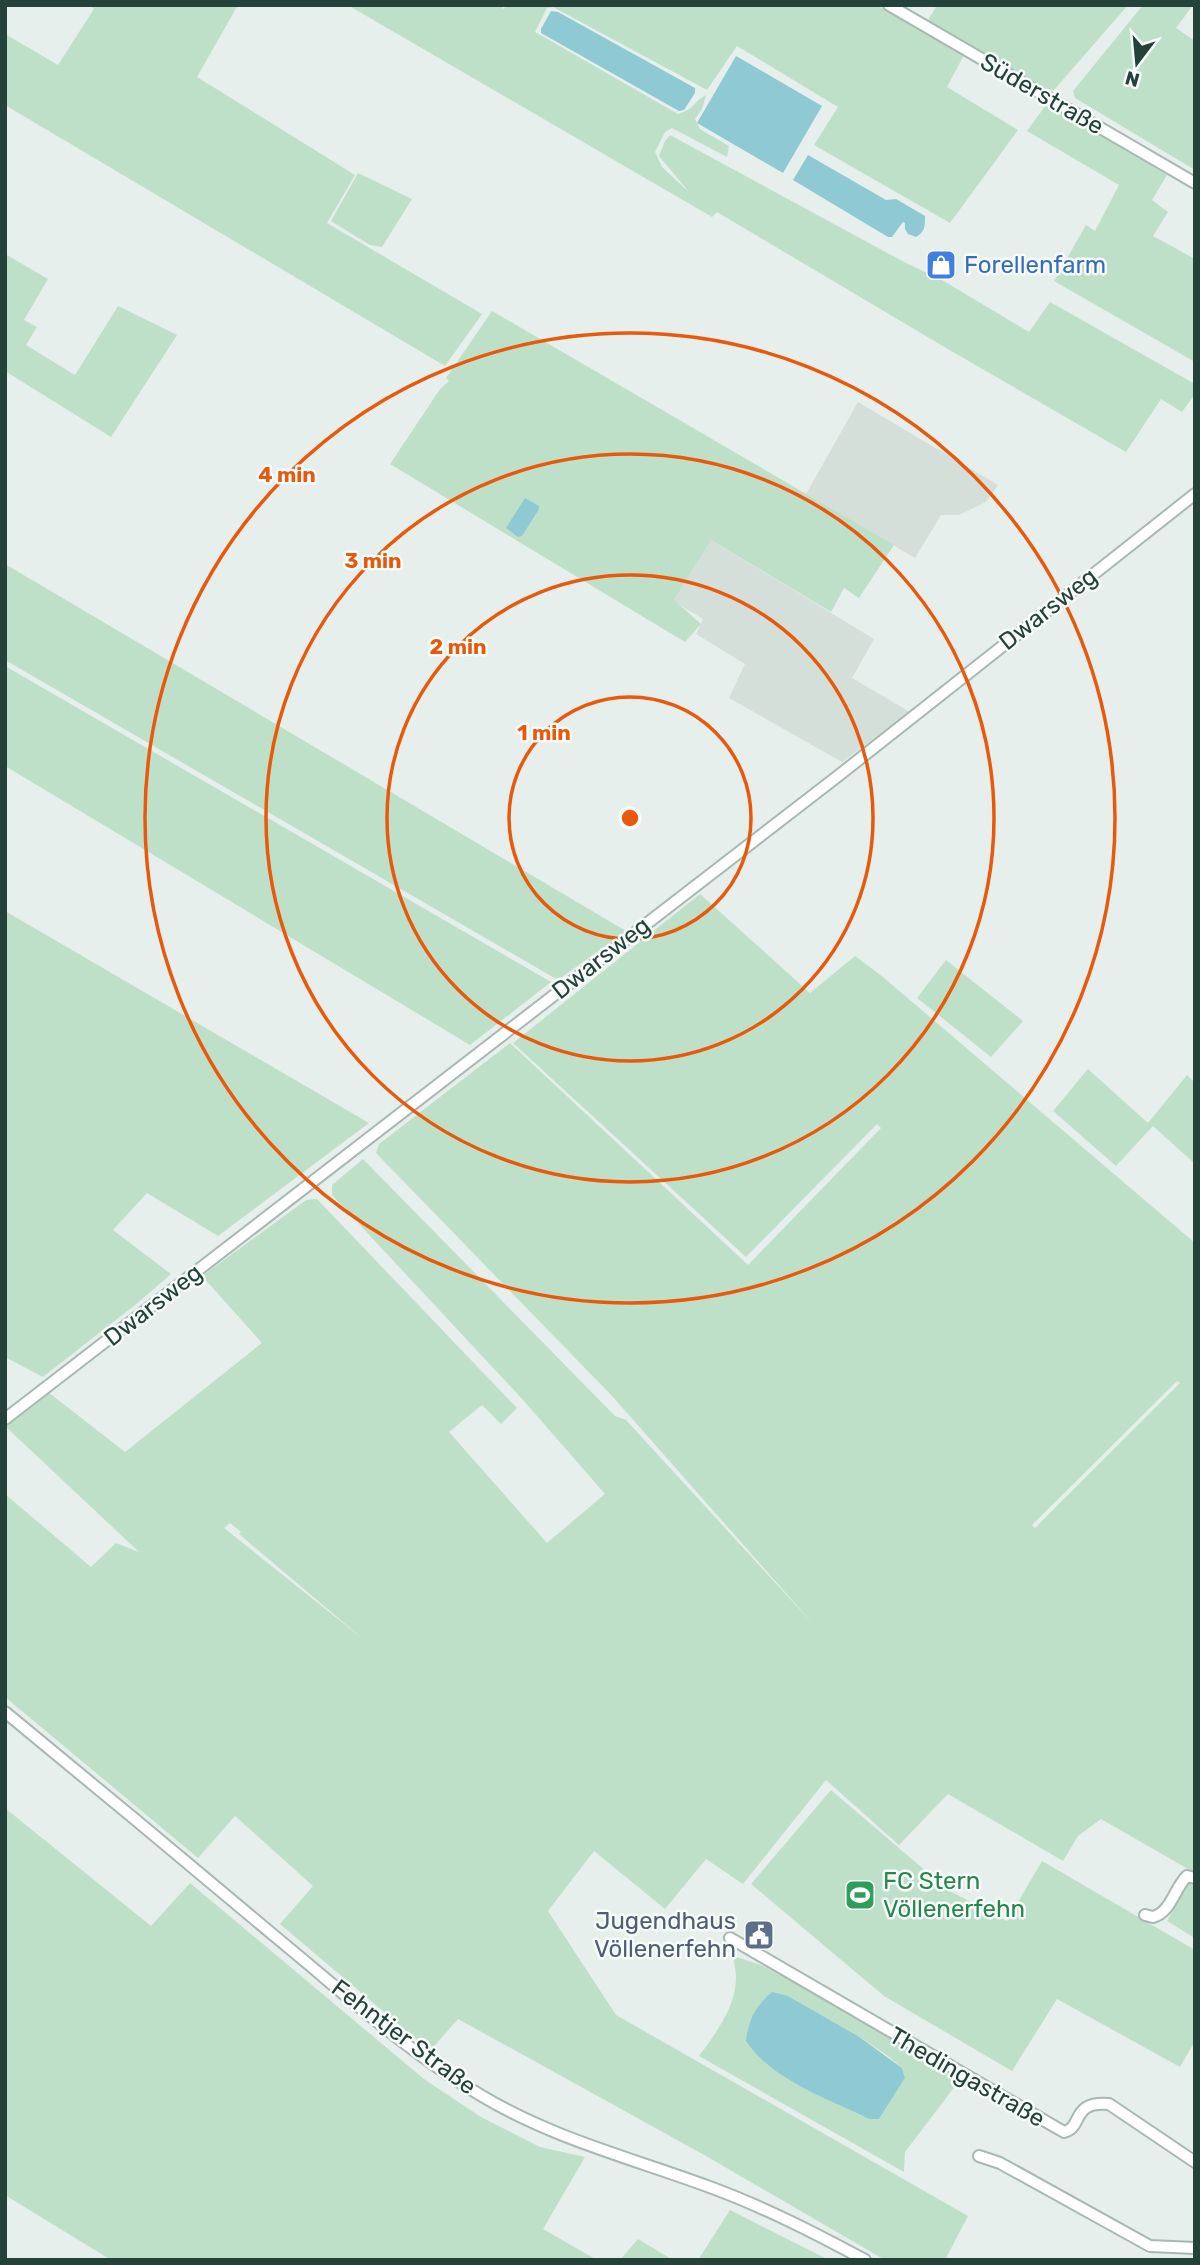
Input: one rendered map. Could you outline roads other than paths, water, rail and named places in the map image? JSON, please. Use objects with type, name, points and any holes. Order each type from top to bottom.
[{"type":"street","name":"Süderstraße","points":[[889,5],[1195,184]]},
{"type":"street","name":"Dwarsweg","points":[[5,1419],[838,776],[1195,494]]},
{"type":"street","name":"Fehntjer Straße","points":[[5,1712],[398,2038],[464,2085],[538,2125],[772,2212],[865,2260]]},
{"type":"street","points":[[1145,1915],[1153,1917],[1163,1913],[1181,1882],[1187,1876],[1195,1878]]},
{"type":"street","name":"Thedingastraße","points":[[730,1938],[1064,2133],[1070,2130],[1083,2109],[1093,2103],[1109,2104],[1195,2162]]},
{"type":"street","points":[[979,2156],[1000,2163],[1150,2246],[1195,2248]]},
{"type":"water","points":[[551,11],[558,12],[695,88],[695,93],[684,110],[679,111],[541,33]]},
{"type":"water","points":[[736,56],[822,106],[783,173],[697,123]]},
{"type":"water","points":[[808,155],[886,200],[896,199],[925,216],[923,231],[916,237],[908,234],[903,222],[892,237],[888,237],[793,180]]},
{"type":"water","points":[[525,498],[539,506],[539,509],[522,536],[518,537],[506,528]]},
{"type":"water","points":[[772,1992],[788,1996],[858,2036],[902,2068],[905,2078],[879,2119],[869,2119],[802,2087],[757,2055],[746,2041],[749,2026],[757,2008]]},
{"type":"place","name":"Forellenfarm","points":[[941,265]]},
{"type":"place","name":"FC Stern Völlenerfehn","points":[[860,1895]]},
{"type":"place","name":"Jugendhaus Völlenerfehn","points":[[759,1935]]}]
